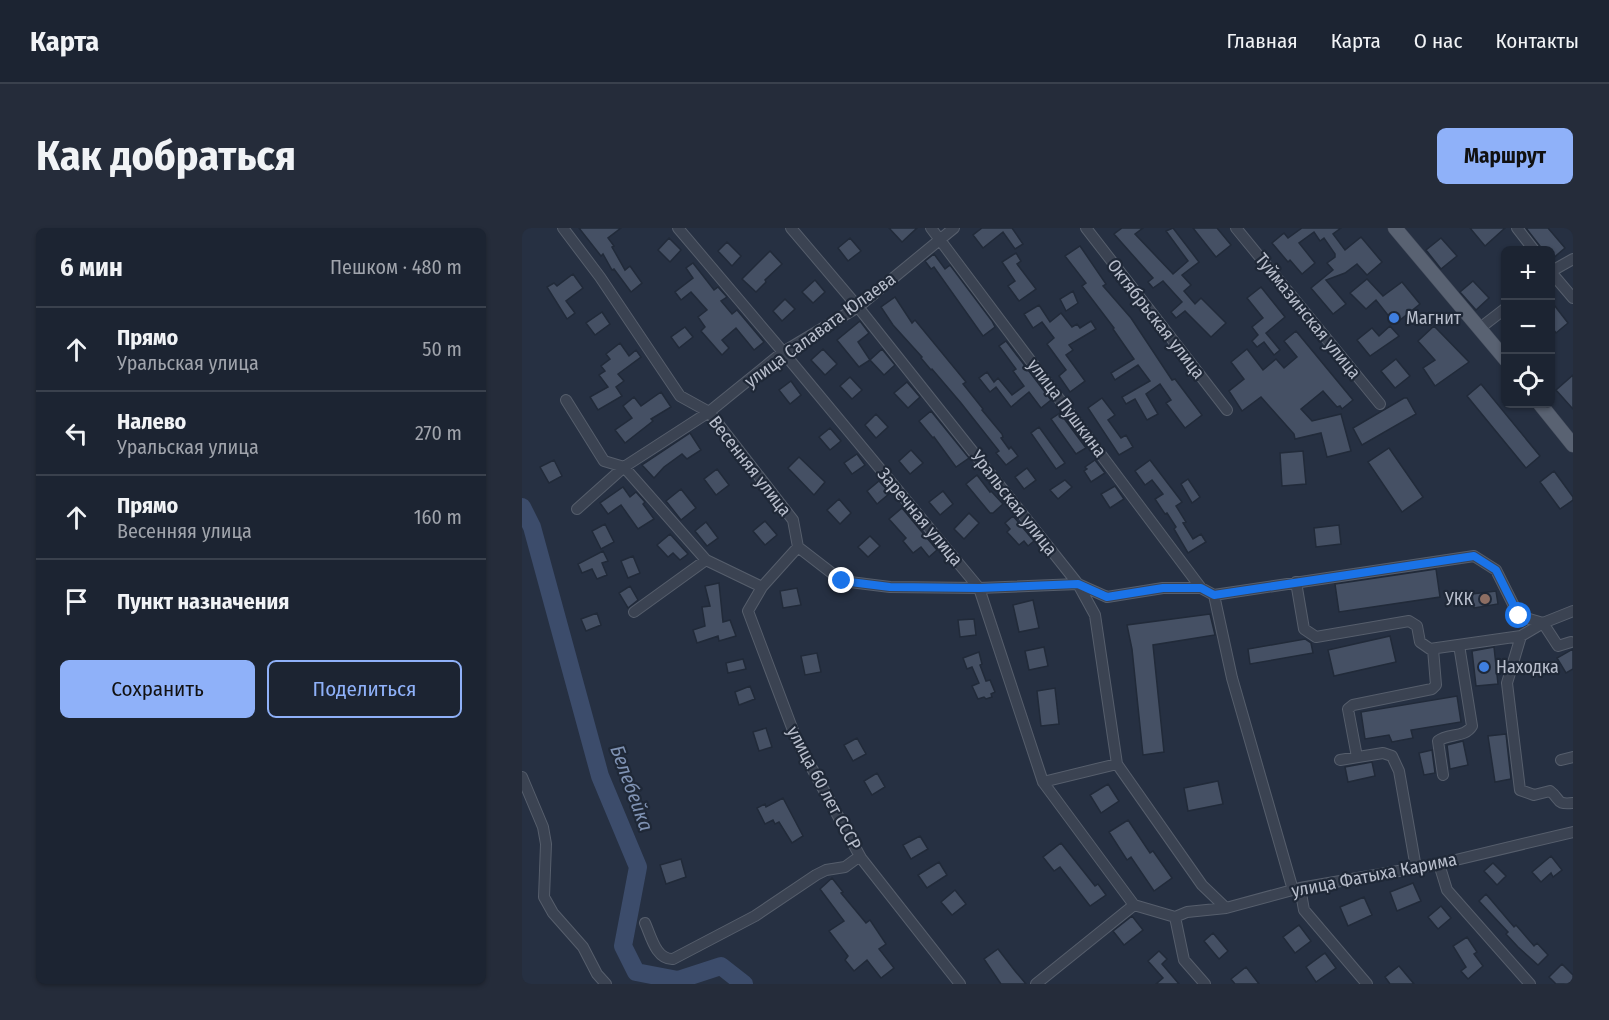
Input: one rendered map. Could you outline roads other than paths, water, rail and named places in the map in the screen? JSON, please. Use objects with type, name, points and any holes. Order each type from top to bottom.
[{"type":"main road","points":[[1395,228],[1501,354]]},
{"type":"main road","points":[[1543,408],[1573,445]]},
{"type":"street","name":"Весенняя улица","points":[[563,228],[600,277],[680,396],[709,412],[793,520],[798,547]]},
{"type":"street","name":"Заречная улица","points":[[678,228],[979,588],[1043,782],[1134,905]]},
{"type":"street","name":"Уральская улица","points":[[791,228],[858,307],[1078,584],[1107,597],[1163,588],[1201,588],[1214,595]]},
{"type":"street","name":"улица Пушкина","points":[[931,228],[1201,588]]},
{"type":"street","name":"улица Салавата Юлаева","points":[[577,509],[624,467],[709,412],[783,352],[858,307],[954,228]]},
{"type":"street","name":"Октябрьская улица","points":[[1086,228],[1227,410]]},
{"type":"street","name":"Туймазинская улица","points":[[1236,228],[1380,404]]},
{"type":"street","points":[[1517,228],[1531,246]]},
{"type":"street","points":[[1555,270],[1573,259]]},
{"type":"street","points":[[1555,277],[1573,298]]},
{"type":"street","points":[[1480,328],[1501,312]]},
{"type":"street","points":[[566,400],[604,461],[624,467],[706,560],[762,587]]},
{"type":"street","points":[[798,547],[842,581],[890,587],[979,588],[1078,584],[1095,615],[1117,764],[1202,885],[1226,908]]},
{"type":"street","name":"улица 60 лет СССР","points":[[798,547],[762,587],[748,611],[797,741],[860,856],[960,984]]},
{"type":"street","points":[[1367,984],[1304,910],[1232,678],[1214,595],[1474,556],[1496,570],[1519,616],[1543,623],[1558,646],[1571,642]]},
{"type":"street","points":[[634,612],[706,560]]},
{"type":"street","points":[[1296,582],[1304,629],[1310,635],[1316,637],[1409,621],[1417,626],[1420,642],[1425,647],[1433,649],[1521,636],[1573,610]]},
{"type":"street","points":[[1521,636],[1507,683],[1520,790],[1534,795],[1550,791],[1557,801],[1563,804],[1573,803]]},
{"type":"street","points":[[1443,775],[1438,741],[1466,733],[1472,726],[1459,645]]},
{"type":"street","points":[[1357,757],[1348,709],[1353,705],[1432,689],[1436,684],[1433,649]]},
{"type":"street","points":[[1340,760],[1383,753],[1392,756],[1396,762],[1416,868]]},
{"type":"street","points":[[1561,760],[1573,758]]},
{"type":"street","points":[[1043,782],[1117,764]]},
{"type":"street","points":[[522,777],[543,827],[546,844],[544,897],[553,913],[583,946],[597,974],[606,984]]},
{"type":"street","name":"улица Фатыха Карима","points":[[1174,917],[1187,912],[1226,908],[1296,889],[1439,864],[1573,832]]},
{"type":"street","points":[[645,923],[660,955],[667,960],[673,959],[756,916],[816,875],[826,870],[845,867],[860,856]]},
{"type":"street","points":[[1439,864],[1447,890],[1530,984]]},
{"type":"street","points":[[1036,984],[1134,905],[1174,917],[1184,960],[1205,984]]},
{"type":"waterway","name":"Белебейка","points":[[522,507],[532,527],[600,776],[638,867],[623,946],[636,972],[678,980],[721,966],[744,984]]},
{"type":"place","name":"Магнит","points":[[1394,318]]},
{"type":"place","name":"УКК","points":[[1485,599]]},
{"type":"place","name":"Находка","points":[[1484,667]]}]
